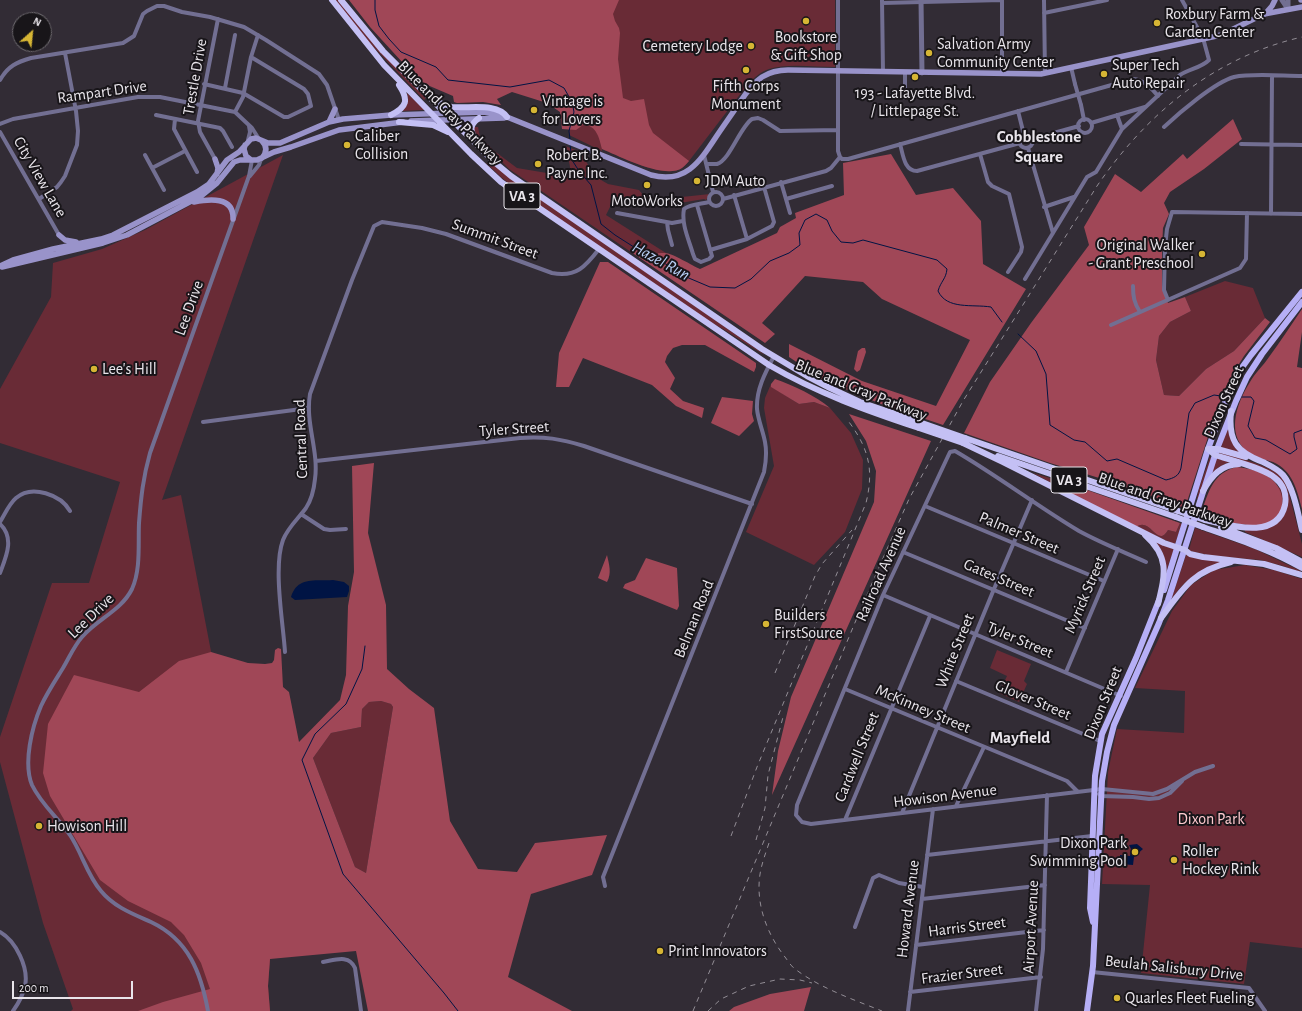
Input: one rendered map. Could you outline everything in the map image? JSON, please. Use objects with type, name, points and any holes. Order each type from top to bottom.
[{"type":"highway","name":"Blue and Gray Parkway","points":[[332,0],[361,37],[395,76],[476,159],[501,182],[769,365],[831,396],[1177,514],[1256,546],[1302,568]]},
{"type":"highway","name":"Blue and Gray Parkway","points":[[341,0],[383,51],[483,151],[511,176],[774,356],[807,376],[860,402],[921,426]]},
{"type":"highway","points":[[391,115],[402,108],[406,99],[395,76]]},
{"type":"highway","points":[[429,97],[452,107],[490,108],[505,114],[507,117]]},
{"type":"highway","points":[[479,118],[472,124],[471,130],[483,151]]},
{"type":"highway","points":[[399,122],[432,125],[453,135]]},
{"type":"highway","points":[[1231,411],[1230,423],[1233,440],[1245,454],[1274,467],[1280,471],[1288,481],[1302,530]]},
{"type":"highway","points":[[964,441],[1135,529],[1190,554],[1203,557],[1264,564],[1302,575]]},
{"type":"highway","points":[[1204,524],[1257,528],[1271,524],[1285,507],[1285,496],[1279,482],[1266,472],[1241,464],[1208,449]]},
{"type":"highway","points":[[1216,452],[1258,460]]},
{"type":"highway","points":[[1203,491],[1218,471],[1227,466],[1241,464]]},
{"type":"highway","name":"Blue and Gray Parkway","points":[[1204,524],[1259,541],[1302,562]]},
{"type":"highway","points":[[1135,529],[1152,542],[1163,560],[1164,575],[1158,604]]},
{"type":"highway","points":[[1161,618],[1176,596],[1192,580],[1214,567],[1238,561]]},
{"type":"main road","points":[[1264,14],[1272,6],[1275,0]]},
{"type":"main road","points":[[215,159],[222,162],[227,160],[239,152],[251,139],[271,143],[280,143],[329,122],[339,120],[391,115],[484,112],[507,117],[651,175],[673,177],[684,173],[695,166],[744,95],[761,77],[778,70],[1034,75],[1227,33],[1264,14],[1302,7]]},
{"type":"main road","points":[[329,122],[335,109]]},
{"type":"main road","points":[[1,265],[117,239],[188,203],[212,188],[234,162],[240,160],[256,160],[274,152],[334,131],[399,122],[438,119],[502,119],[507,117]]},
{"type":"main road","points":[[334,131],[339,126],[339,120]]},
{"type":"main road","points":[[260,140],[266,146],[266,150],[261,158]]},
{"type":"main road","points":[[246,143],[245,153],[251,160]]},
{"type":"main road","points":[[215,159],[218,168],[217,174]]},
{"type":"main road","points":[[1,265],[53,249],[108,237],[120,232],[197,192],[209,184],[227,160]]},
{"type":"main road","points":[[188,203],[210,200],[221,201],[231,210],[233,219]]},
{"type":"main road","points":[[59,234],[67,241],[82,242]]},
{"type":"main road","points":[[53,249],[58,242],[59,234]]},
{"type":"main road","name":"Dixon Street","points":[[1094,927],[1090,908],[1092,836],[1095,770],[1100,741],[1106,723],[1136,658],[1158,604],[1208,449],[1233,382],[1250,355],[1302,292]]},
{"type":"main road","name":"Dixon Street","points":[[1094,927],[1098,888],[1104,767],[1108,746],[1116,719],[1161,618],[1231,411],[1245,381],[1262,354],[1302,302]]},
{"type":"main road","points":[[1087,1011],[1092,972],[1094,927]]},
{"type":"street","points":[[838,0],[838,151],[840,157]]},
{"type":"street","points":[[883,72],[882,1],[1002,0],[1002,74]]},
{"type":"street","points":[[1044,0],[1045,73]]},
{"type":"street","points":[[1044,13],[1107,0]]},
{"type":"street","points":[[1025,280],[1087,177],[1096,172],[1122,129],[1180,75],[1206,63],[1209,60],[1203,38],[1182,0]]},
{"type":"street","points":[[1282,0],[1288,9]]},
{"type":"street","points":[[1288,0],[1288,9]]},
{"type":"street","points":[[921,1],[922,73]]},
{"type":"street","points":[[0,80],[4,73],[12,65],[31,58],[124,43],[134,36],[143,14],[153,8],[164,6],[182,12],[218,19],[244,27],[319,74],[327,84],[339,120]]},
{"type":"street","name":"Trestle Drive","points":[[215,159],[200,132],[198,124],[204,84],[218,19]]},
{"type":"street","points":[[225,88],[235,35]]},
{"type":"street","points":[[258,35],[251,57],[244,93],[236,112],[260,140]]},
{"type":"street","points":[[39,199],[57,187],[66,176],[77,144],[78,131],[76,108],[66,53]]},
{"type":"street","points":[[204,84],[244,93],[284,117],[288,117],[311,106],[306,90],[251,57]]},
{"type":"street","points":[[1071,68],[1084,120]]},
{"type":"street","points":[[905,73],[905,98]]},
{"type":"street","points":[[1164,127],[1190,104],[1224,81],[1243,76],[1302,76]]},
{"type":"street","points":[[1271,214],[1272,76]]},
{"type":"street","points":[[840,157],[848,159],[1133,79],[1144,82],[1158,96]]},
{"type":"street","name":"Rampart Drive","points":[[0,124],[13,119],[160,96],[236,112]]},
{"type":"street","points":[[1091,123],[1146,106]]},
{"type":"street","points":[[1018,111],[1024,135]]},
{"type":"street","points":[[156,115],[221,129],[232,147]]},
{"type":"street","points":[[1118,115],[1122,129]]},
{"type":"street","points":[[708,164],[716,164],[724,160],[738,137],[752,119],[758,118],[763,120],[780,131],[838,130]]},
{"type":"street","points":[[175,119],[174,129],[197,172]]},
{"type":"street","points":[[1032,139],[1079,126],[1080,122],[1084,120],[1089,120],[1091,123]]},
{"type":"street","points":[[1079,126],[1082,132],[1088,133],[1092,128],[1091,123]]},
{"type":"street","points":[[246,143],[250,133],[249,126]]},
{"type":"street","name":"City View Lane","points":[[0,132],[59,234]]},
{"type":"street","points":[[1024,135],[1030,136],[1032,139]]},
{"type":"street","points":[[1020,143],[1020,139],[1024,135]]},
{"type":"street","points":[[1028,148],[1032,143],[1032,139]]},
{"type":"street","points":[[900,144],[907,166],[914,171],[1020,143]]},
{"type":"street","points":[[1020,143],[1022,146],[1028,148]]},
{"type":"street","points":[[1242,144],[1302,145]]},
{"type":"street","points":[[1028,148],[1044,207],[1053,233]]},
{"type":"street","points":[[152,168],[185,151]]},
{"type":"street","points":[[980,154],[988,182],[992,186],[1009,194],[1022,248],[1008,272]]},
{"type":"street","points":[[145,155],[164,190]]},
{"type":"street","points":[[704,155],[708,164],[708,173],[714,192]]},
{"type":"street","points":[[714,192],[709,196],[709,202],[713,206],[718,206],[722,203],[723,199],[734,195],[826,171],[831,168],[840,157]]},
{"type":"street","points":[[249,176],[259,165],[261,158]]},
{"type":"street","points":[[249,176],[251,160]]},
{"type":"street","name":"Lee Drive","points":[[208,1011],[203,987],[187,951],[172,934],[120,908],[100,890],[89,873],[71,837],[46,807],[36,792],[28,769],[32,733],[44,701],[80,639],[90,628],[119,606],[128,596],[133,585],[138,562],[142,487],[150,453],[249,176]]},
{"type":"street","points":[[781,182],[790,213]]},
{"type":"street","points":[[786,199],[832,186]]},
{"type":"street","points":[[710,250],[747,239],[772,226],[774,222],[764,187]]},
{"type":"street","points":[[714,192],[718,192],[723,199]]},
{"type":"street","points":[[734,195],[747,239]]},
{"type":"street","points":[[1044,207],[1075,196]]},
{"type":"street","points":[[697,205],[712,256],[702,262],[695,259],[683,221],[684,209],[686,207],[709,202]]},
{"type":"street","points":[[1168,300],[1164,290],[1165,247],[1167,229],[1172,212],[1302,214]]},
{"type":"street","points":[[617,213],[672,223],[683,221]]},
{"type":"street","points":[[1111,324],[1243,266],[1246,259],[1247,213]]},
{"type":"street","name":"Summit Street","points":[[374,226],[382,222],[433,231],[552,273],[561,274],[572,273],[583,268],[599,249]]},
{"type":"street","points":[[667,222],[672,245]]},
{"type":"street","name":"Central Road","points":[[285,652],[279,580],[279,559],[286,534],[309,503],[314,491],[316,461],[309,408],[310,394],[374,226]]},
{"type":"street","points":[[1133,286],[1135,305],[1140,312]]},
{"type":"street","name":"Belman Road","points":[[605,886],[603,877],[764,472],[766,462],[766,446],[758,416],[757,403],[760,386],[774,356]]},
{"type":"street","points":[[202,422],[309,408]]},
{"type":"street","name":"Tyler Street","points":[[316,461],[520,438],[535,437],[561,439],[752,504]]},
{"type":"street","name":"Railroad Avenue","points":[[799,820],[796,813],[796,804],[883,595],[949,453],[955,451],[1032,500]]},
{"type":"street","points":[[0,573],[6,556],[8,541],[7,533],[0,523],[15,499],[28,492],[46,494],[58,498],[70,511]]},
{"type":"street","points":[[1032,500],[1080,531],[1146,562]]},
{"type":"street","name":"White Street","points":[[902,813],[1032,500]]},
{"type":"street","name":"Palmer Street","points":[[925,506],[1104,581]]},
{"type":"street","points":[[301,514],[328,530],[346,529]]},
{"type":"street","name":"Myrick Street","points":[[1066,672],[1118,549]]},
{"type":"street","name":"Gates Street","points":[[903,552],[1085,628]]},
{"type":"street","name":"Tyler Street","points":[[883,595],[1125,698]]},
{"type":"street","name":"Cardwell Street","points":[[845,820],[930,616]]},
{"type":"street","name":"Glover Street","points":[[956,681],[1100,741]]},
{"type":"street","name":"McKinney Street","points":[[844,689],[1067,781],[1077,791]]},
{"type":"street","points":[[956,806],[984,747]]},
{"type":"street","points":[[1094,791],[1149,799],[1159,798],[1170,793],[1195,772],[1213,766]]},
{"type":"street","name":"Howison Avenue","points":[[799,820],[811,824],[1077,791],[1094,791]]},
{"type":"street","name":"Airport Avenue","points":[[1036,1011],[1041,977],[1044,930],[1047,795]]},
{"type":"street","name":"Howard Avenue","points":[[908,1011],[933,809]]},
{"type":"street","points":[[927,855],[1092,836]]},
{"type":"street","points":[[855,927],[875,876],[879,875],[908,886],[923,888]]},
{"type":"street","points":[[922,899],[1045,885]]},
{"type":"street","name":"Harris Street","points":[[916,945],[1044,930]]},
{"type":"street","points":[[0,932],[8,938],[16,949],[26,975],[23,993],[13,1011]]},
{"type":"street","points":[[323,962],[344,958],[353,963],[362,1011]]},
{"type":"street","name":"Beulah Salisbury Drive","points":[[1092,972],[1250,988],[1265,1011]]},
{"type":"street","name":"Frazier Street","points":[[910,992],[1041,977]]},
{"type":"green space","points":[[335,0],[339,0],[426,98],[424,100],[365,38]]},
{"type":"green space","points":[[375,0],[835,0],[835,67],[784,66],[769,69],[763,72],[748,84],[689,161],[682,168],[674,171],[665,171],[642,166],[602,149],[602,151],[569,135],[574,112]]},
{"type":"green space","points":[[407,93],[424,109],[423,110],[402,111],[408,102]]},
{"type":"green space","points":[[473,127],[478,127],[480,137],[493,150],[517,168],[553,174],[569,174],[570,165],[566,157],[565,146],[584,153],[585,160],[596,177],[608,184],[639,190],[644,196],[663,199],[710,194],[706,200],[704,199],[662,206],[614,199],[606,215],[666,253],[650,254],[634,249],[631,252],[509,169],[474,134]]},
{"type":"green space","points":[[283,155],[162,500],[181,495],[270,959],[268,986],[270,1011],[71,1011],[73,1009],[43,923],[0,762],[0,737],[52,583],[89,583],[120,482],[0,443],[0,389],[51,297],[53,263],[102,249],[145,230]]},
{"type":"green space","points":[[486,163],[495,166],[765,355],[712,323],[516,189]]},
{"type":"green space","points":[[1225,281],[1253,288],[1265,318],[1234,351],[1206,369],[1179,396],[1164,395],[1156,360],[1159,336],[1170,322],[1191,311],[1185,297]]},
{"type":"green space","points":[[771,384],[772,387],[799,404],[814,402],[830,408],[851,433],[863,460],[862,489],[845,532],[814,565],[746,532],[774,466],[764,408],[765,398]]},
{"type":"green space","points":[[1228,423],[1240,453],[1221,448]]},
{"type":"green space","points":[[1219,453],[1231,455],[1258,464],[1274,471],[1281,477],[1288,490],[1302,544],[1302,557],[1245,532],[1245,530],[1282,483],[1220,455]]},
{"type":"green space","points":[[1210,457],[1211,458],[1197,499],[1199,488]]},
{"type":"green space","points":[[1216,458],[1229,462],[1219,467],[1211,474]]},
{"type":"green space","points":[[1033,473],[1070,484],[1067,485],[1066,491]]},
{"type":"green space","points":[[1180,523],[1182,524],[1175,544],[1136,527],[1141,525],[1146,526],[1160,536],[1164,535],[1168,530],[1176,532]]},
{"type":"green space","points":[[1195,528],[1255,549],[1301,571],[1300,572],[1260,560],[1213,556],[1190,551]]},
{"type":"green space","points":[[1156,542],[1174,549],[1166,572],[1163,554]]},
{"type":"green space","points":[[1186,555],[1225,561],[1201,572],[1189,580],[1171,600]]},
{"type":"green space","name":"Dixon Park","points":[[1245,565],[1274,570],[1302,579],[1302,948],[1250,942],[1244,984],[1141,973],[1150,885],[1102,884],[1108,772],[1117,729],[1184,733],[1185,691],[1135,688],[1172,611],[1191,585],[1214,570]]},
{"type":"green space","points":[[997,650],[1031,664],[1024,681],[1027,684],[1019,702],[999,693],[1007,676],[990,668]]},
{"type":"green space","points":[[381,701],[391,704],[393,707],[366,873],[355,867],[313,758],[331,733],[361,727],[362,709],[369,702]]},
{"type":"shaded area","points":[[349,0],[619,0],[613,14],[620,33],[618,59],[623,98],[631,101],[644,99],[649,125],[653,133],[689,161],[682,168],[674,171],[665,171],[642,166],[602,149],[597,133],[591,127],[583,125],[576,130],[562,129],[560,112],[547,103],[512,92],[497,99],[501,105],[483,102],[454,102],[453,96],[425,84],[414,75],[370,27]]},
{"type":"shaded area","points":[[1233,119],[1242,139],[1204,169],[1170,192],[1164,203],[1169,214],[1163,228],[1162,285],[1168,303],[1185,297],[1191,311],[1170,322],[1159,336],[1156,360],[1164,395],[1179,396],[1206,369],[1234,351],[1265,318],[1270,322],[1244,356],[1232,375],[1218,406],[1185,508],[964,433],[990,382],[1031,323],[1089,245],[1084,227],[1115,174],[1141,192],[1183,154],[1187,159]]},
{"type":"shaded area","points":[[891,154],[916,195],[953,188],[981,221],[983,264],[1026,289],[943,425],[881,404],[822,379],[789,357],[789,344],[862,381],[936,406],[970,340],[882,299],[863,282],[805,276],[762,323],[775,334],[765,343],[631,252],[634,249],[646,253],[665,253],[677,257],[700,269],[777,233],[780,227],[796,218],[795,213],[844,195],[843,163]]},
{"type":"shaded area","points":[[600,262],[608,262],[756,363],[754,372],[705,345],[682,345],[673,348],[667,356],[665,362],[675,378],[670,389],[683,401],[704,408],[702,418],[676,406],[652,385],[583,358],[569,387],[556,387],[559,353]]},
{"type":"shaded area","points":[[1302,309],[1302,332],[1297,367],[1302,368],[1302,509],[1293,482],[1285,470],[1273,462],[1252,455],[1243,448],[1238,440],[1235,430],[1235,420],[1240,400],[1250,382]]},
{"type":"shaded area","points":[[865,348],[866,352],[860,370],[857,372],[854,369],[858,351]]},
{"type":"shaded area","points":[[775,379],[804,391],[830,408],[814,402],[799,404],[771,387],[771,384]]},
{"type":"shaded area","points":[[722,397],[753,401],[752,414],[754,421],[739,436],[711,423]]},
{"type":"shaded area","points":[[849,414],[931,441],[772,795],[778,751],[791,697],[874,502],[876,471],[866,441]]},
{"type":"shaded area","points":[[374,463],[368,533],[386,605],[387,669],[409,689],[434,708],[450,821],[478,869],[517,872],[535,843],[607,835],[592,875],[531,894],[508,977],[572,1011],[368,1011],[356,951],[270,959],[268,986],[270,1011],[138,1011],[163,1002],[210,989],[201,963],[184,935],[171,922],[128,901],[100,880],[50,796],[43,773],[48,724],[74,675],[139,692],[179,661],[211,652],[248,663],[265,664],[272,663],[274,660],[275,650],[278,648],[281,649],[283,687],[289,692],[299,742],[340,700],[346,675],[348,606],[354,572],[352,466]],"holes":[[[381,701],[391,704],[393,707],[366,873],[355,867],[313,758],[331,733],[361,727],[362,709],[369,702]]]},
{"type":"shaded area","points":[[1237,467],[1254,470],[1266,475],[1280,490],[1282,505],[1280,512],[1270,523],[1261,525],[1238,524],[1201,513],[1213,484],[1222,474]]},
{"type":"shaded area","points":[[1070,484],[1180,523],[1176,532],[1168,530],[1164,535],[1160,536],[1146,526],[1141,525],[1136,527],[1066,491],[1066,486]]},
{"type":"shaded area","points":[[607,555],[610,572],[607,582],[598,578]]},
{"type":"shaded area","points":[[646,558],[677,568],[679,606],[677,610],[623,588],[625,584],[635,580]]},
{"type":"shaded area","points":[[811,987],[804,1011],[729,1011],[734,1007],[770,994]]},
{"type":"water","points":[[314,580],[333,580],[344,582],[349,586],[347,597],[295,600],[291,597],[294,590],[302,583]]},
{"type":"water","name":"Dixon Park Swimming Pool","points":[[1137,844],[1143,849],[1134,857],[1133,865],[1120,864],[1120,855],[1130,856],[1131,849],[1129,845]]},
{"type":"waterway","name":"Hazel Run","points":[[375,0],[375,10],[379,26],[389,39],[401,52],[436,67],[448,80],[510,87],[549,80],[564,88],[572,102],[574,112],[569,131],[570,139]]},
{"type":"waterway","name":"Hazel Run","points":[[570,144],[572,160],[591,185],[601,224],[637,249],[661,261],[684,276],[710,287],[735,288],[751,279],[770,261],[789,253],[800,245],[799,233],[805,220],[816,214],[827,220],[832,231],[841,242],[853,243],[863,240],[937,260],[947,269],[946,275],[938,291],[942,297],[954,304],[991,307],[1002,322]]},
{"type":"waterway","name":"Hazel Run","points":[[1018,334],[1036,351],[1046,374],[1050,425],[1074,440],[1085,442],[1107,461],[1117,459],[1166,480],[1176,476],[1180,471],[1189,413],[1195,403],[1214,395],[1221,396]]},
{"type":"waterway","name":"Hazel Run","points":[[1242,397],[1251,397],[1254,401],[1248,426],[1255,438],[1266,440],[1290,454],[1297,449],[1294,433],[1302,430]]},
{"type":"waterway","points":[[365,646],[362,669],[346,704],[315,734],[302,760],[343,874],[458,1011]]},
{"type":"railway","points":[[693,1011],[859,613],[909,499],[963,401],[1097,186],[1117,159],[1138,135],[1161,112],[1186,92],[1212,74],[1240,58],[1270,46],[1302,37]]},
{"type":"railway","points":[[731,836],[757,767],[866,503],[870,480],[868,460],[861,441],[849,422]]},
{"type":"railway","points":[[775,673],[815,576],[822,564],[852,530]]},
{"type":"railway","points":[[756,840],[765,808],[768,775],[783,717]]},
{"type":"railway","points":[[769,843],[761,869],[759,892],[763,916],[778,948],[792,966],[805,976],[837,993],[882,1011]]},
{"type":"railway","points":[[708,1011],[721,999],[749,986],[780,979],[800,980],[812,983]]},
{"type":"place","name":"Bookstore & Gift Shop","points":[[806,21]]},
{"type":"place","name":"Roxbury Farm & Garden Center","points":[[1157,23]]},
{"type":"place","name":"Cemetery Lodge","points":[[751,46]]},
{"type":"place","name":"Salvation Army Community Center","points":[[929,53]]},
{"type":"place","name":"Fifth Corps Monument","points":[[746,70]]},
{"type":"place","name":"Super Tech Auto Repair","points":[[1104,74]]},
{"type":"place","name":"193 - Lafayette Blvd. / Littlepage St.","points":[[915,77]]},
{"type":"place","name":"Vintage is for Lovers","points":[[534,110]]},
{"type":"place","name":"Caliber Collision","points":[[347,145]]},
{"type":"place","name":"Robert B. Payne Inc.","points":[[538,164]]},
{"type":"place","name":"JDM Auto","points":[[697,181]]},
{"type":"place","name":"MotoWorks","points":[[647,185]]},
{"type":"place","name":"Original Walker - Grant Preschool","points":[[1202,254]]},
{"type":"place","name":"Lee's Hill","points":[[94,369]]},
{"type":"place","name":"Builders FirstSource","points":[[766,624]]},
{"type":"place","name":"Howison Hill","points":[[39,826]]},
{"type":"place","name":"Dixon Park Swimming Pool","points":[[1135,852]]},
{"type":"place","name":"Roller Hockey Rink","points":[[1174,860]]},
{"type":"place","name":"Print Innovators","points":[[660,951]]},
{"type":"place","name":"Quarles Fleet Fueling","points":[[1117,998]]},
{"type":"district","name":"Cobblestone Square","points":[[1039,147]]},
{"type":"district","name":"Mayfield","points":[[1020,738]]}]
